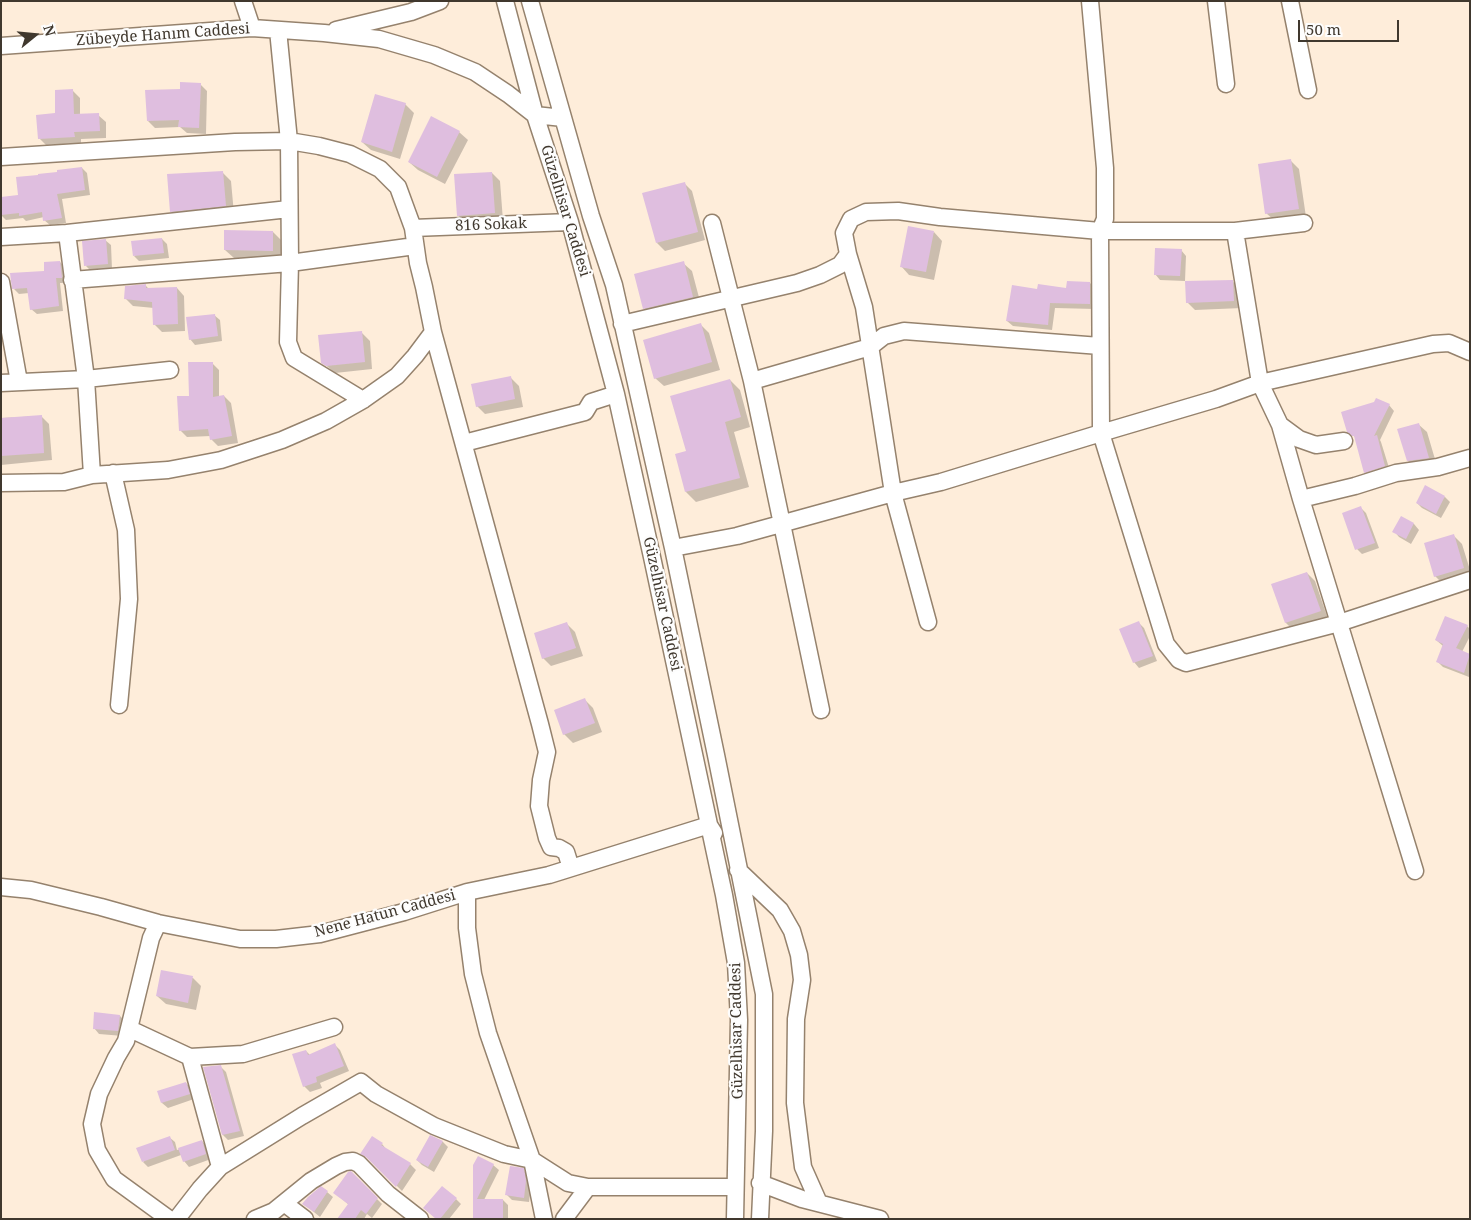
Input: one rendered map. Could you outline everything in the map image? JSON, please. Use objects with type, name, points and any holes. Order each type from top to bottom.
[{"type":"street","points":[[243,1],[252,28]]},
{"type":"street","name":"Zübeyde Hanım Caddesi","points":[[324,33],[411,12],[440,1]]},
{"type":"street","name":"Güzelhisar Caddesi","points":[[504,1],[536,115],[570,222],[616,394],[724,895],[736,963],[739,1020],[735,1219]]},
{"type":"street","name":"Güzelhisar Caddesi","points":[[530,1],[591,216],[614,285],[673,548],[764,994],[764,1131],[760,1183],[760,1219]]},
{"type":"street","points":[[1090,1],[1105,168],[1105,219],[1100,231],[1100,433],[1166,644],[1179,660],[1186,662],[1339,623],[1470,580]]},
{"type":"street","points":[[1216,1],[1226,84]]},
{"type":"street","points":[[1290,1],[1308,90]]},
{"type":"street","name":"Zübeyde Hanım Caddesi","points":[[1,46],[252,28],[379,39],[434,55],[475,72],[536,115]]},
{"type":"street","points":[[278,30],[289,141],[290,263],[288,342],[294,358],[363,400]]},
{"type":"street","points":[[536,115],[564,118]]},
{"type":"street","points":[[1,157],[235,142],[289,141],[350,154],[380,168],[398,187],[413,228],[433,332],[540,724],[546,752],[539,806],[545,832],[551,847],[559,848],[566,852],[571,868]]},
{"type":"street","points":[[1,237],[67,233],[290,209]]},
{"type":"street","points":[[928,622],[893,493],[864,307],[848,254],[844,233],[851,219],[866,212],[898,211],[940,218],[1100,231],[1235,231],[1304,223]]},
{"type":"street","name":"816 Sokak","points":[[413,228],[570,222]]},
{"type":"street","points":[[712,223],[752,381],[821,710]]},
{"type":"street","points":[[1235,231],[1260,383],[1280,425],[1415,871]]},
{"type":"street","points":[[67,233],[86,379],[92,475]]},
{"type":"street","points":[[72,280],[290,263],[415,246]]},
{"type":"street","points":[[622,324],[797,283],[820,275],[840,265],[848,254]]},
{"type":"street","points":[[1,282],[19,382]]},
{"type":"street","points":[[752,381],[870,346],[884,336],[904,331],[1100,346]]},
{"type":"street","points":[[1,483],[64,482],[92,475],[168,470],[221,460],[282,440],[326,420],[363,400],[397,376],[433,332]]},
{"type":"street","points":[[673,548],[737,536],[893,493],[941,482],[1216,399],[1260,383],[1433,344],[1449,343],[1470,352]]},
{"type":"street","points":[[1,383],[86,379],[170,370]]},
{"type":"street","points":[[464,443],[585,412],[591,402],[616,394]]},
{"type":"street","points":[[1280,425],[1299,439],[1316,445],[1344,441]]},
{"type":"street","points":[[1301,499],[1355,486],[1396,473],[1438,467],[1470,458]]},
{"type":"street","points":[[113,473],[126,530],[129,599],[119,705]]},
{"type":"street","points":[[708,826],[740,872],[780,910],[792,931],[799,955],[802,980],[796,1019],[795,1103],[803,1167],[819,1204]]},
{"type":"street","name":"Nene Hatun Caddesi","points":[[1,887],[31,890],[158,923],[240,938],[276,939],[328,932],[404,912],[467,892],[549,875],[708,826]]},
{"type":"street","points":[[467,892],[467,928],[473,974],[488,1033],[532,1160],[544,1219]]},
{"type":"street","points":[[158,923],[151,938],[130,1029],[126,1041],[99,1094],[92,1124],[97,1150],[114,1179],[169,1219]]},
{"type":"street","points":[[130,1029],[190,1057],[243,1054],[334,1027]]},
{"type":"street","points":[[190,1057],[220,1167]]},
{"type":"street","points":[[179,1219],[179,1216],[200,1189],[220,1167],[361,1082],[376,1094],[434,1126],[504,1154],[532,1160],[568,1183],[588,1187],[735,1187]]},
{"type":"street","points":[[255,1219],[274,1211],[311,1181],[336,1166],[353,1161],[359,1164],[388,1194],[420,1219]]},
{"type":"street","points":[[760,1183],[802,1199],[880,1219]]},
{"type":"street","points":[[564,1219],[588,1187]]},
{"type":"street","points":[[284,1203],[305,1219]]},
{"type":"building","points":[[180,82],[201,83],[199,128],[178,127],[179,120],[147,121],[145,90],[180,89]]},
{"type":"building","points":[[73,89],[74,114],[99,113],[100,131],[74,132],[75,137],[38,139],[36,115],[55,113],[55,90]]},
{"type":"building","points":[[375,94],[406,103],[392,152],[361,142]]},
{"type":"building","points":[[431,116],[460,131],[437,177],[408,162]]},
{"type":"building","points":[[1291,159],[1299,209],[1265,214],[1258,164]]},
{"type":"building","points":[[82,167],[85,190],[57,194],[62,218],[43,221],[42,212],[19,216],[19,213],[1,215],[1,197],[18,195],[16,177]]},
{"type":"building","points":[[223,171],[226,206],[170,212],[167,174]]},
{"type":"building","points":[[492,172],[495,213],[457,216],[454,174]]},
{"type":"building","points":[[685,182],[698,232],[656,243],[642,193]]},
{"type":"building","points":[[908,226],[934,231],[926,272],[900,267]]},
{"type":"building","points":[[224,230],[273,231],[273,251],[224,250]]},
{"type":"building","points":[[162,238],[164,253],[133,256],[131,241]]},
{"type":"building","points":[[106,239],[108,264],[84,266],[82,241]]},
{"type":"building","points":[[1155,248],[1182,249],[1180,276],[1154,275]]},
{"type":"building","points":[[60,261],[62,278],[56,278],[59,306],[30,310],[27,288],[12,289],[10,273],[44,271],[44,262]]},
{"type":"building","points":[[684,261],[693,297],[643,309],[634,274]]},
{"type":"building","points":[[1233,280],[1234,301],[1186,303],[1185,281]]},
{"type":"building","points":[[1067,281],[1090,282],[1090,304],[1050,303],[1048,325],[1006,321],[1012,285],[1037,289],[1038,284],[1066,288]]},
{"type":"building","points":[[146,284],[146,288],[177,287],[178,324],[153,325],[152,302],[124,299],[125,286]]},
{"type":"building","points":[[215,314],[218,336],[189,340],[186,317]]},
{"type":"building","points":[[701,323],[712,362],[654,379],[643,340]]},
{"type":"building","points":[[362,331],[365,362],[326,366],[321,363],[318,335]]},
{"type":"building","points":[[188,362],[213,362],[213,397],[224,395],[232,436],[210,440],[208,429],[179,431],[177,396],[189,396]]},
{"type":"building","points":[[511,376],[515,399],[476,407],[471,384]]},
{"type":"building","points":[[730,379],[741,417],[725,422],[740,478],[685,492],[675,454],[686,451],[670,396]]},
{"type":"building","points":[[1376,398],[1390,404],[1374,436],[1377,435],[1385,466],[1364,473],[1354,436],[1347,432],[1341,412],[1374,402]]},
{"type":"building","points":[[42,415],[44,453],[1,456],[1,418]]},
{"type":"building","points":[[1419,423],[1429,458],[1407,461],[1397,429]]},
{"type":"building","points":[[1425,485],[1445,496],[1436,514],[1416,503]]},
{"type":"building","points":[[1361,506],[1375,543],[1355,550],[1342,513]]},
{"type":"building","points":[[1401,516],[1414,523],[1406,539],[1392,532]]},
{"type":"building","points":[[1454,534],[1464,568],[1434,577],[1424,543]]},
{"type":"building","points":[[1307,572],[1321,611],[1285,623],[1271,584]]},
{"type":"building","points":[[1445,616],[1468,625],[1456,648],[1470,654],[1464,673],[1436,662],[1443,644],[1435,640]]},
{"type":"building","points":[[1139,621],[1153,656],[1133,663],[1119,629]]},
{"type":"building","points":[[567,622],[576,648],[542,659],[534,633]]},
{"type":"building","points":[[585,698],[595,723],[563,735],[554,710]]},
{"type":"building","points":[[161,970],[193,976],[188,1003],[156,996]]},
{"type":"building","points":[[94,1012],[120,1015],[118,1031],[93,1029]]},
{"type":"building","points":[[335,1043],[344,1066],[316,1077],[317,1082],[303,1087],[292,1054],[306,1050],[308,1055]]},
{"type":"building","points":[[221,1065],[240,1131],[222,1135],[203,1067]]},
{"type":"building","points":[[186,1082],[190,1094],[161,1103],[157,1091]]},
{"type":"building","points":[[430,1135],[443,1141],[428,1167],[416,1160]]},
{"type":"building","points":[[170,1136],[175,1150],[142,1162],[136,1148]]},
{"type":"building","points":[[372,1136],[383,1143],[381,1145],[411,1163],[396,1187],[366,1157],[360,1154]]},
{"type":"building","points":[[202,1140],[206,1154],[183,1162],[178,1148]]},
{"type":"building","points":[[478,1156],[494,1164],[477,1199],[503,1199],[503,1219],[473,1219],[473,1165]]},
{"type":"building","points":[[510,1166],[524,1168],[526,1181],[524,1198],[505,1195]]},
{"type":"building","points":[[351,1171],[378,1198],[366,1214],[361,1210],[355,1219],[337,1219],[348,1204],[333,1193],[348,1172]]},
{"type":"building","points":[[321,1186],[328,1191],[314,1212],[302,1204]]},
{"type":"building","points":[[442,1186],[457,1198],[440,1219],[436,1219],[423,1208]]}]
